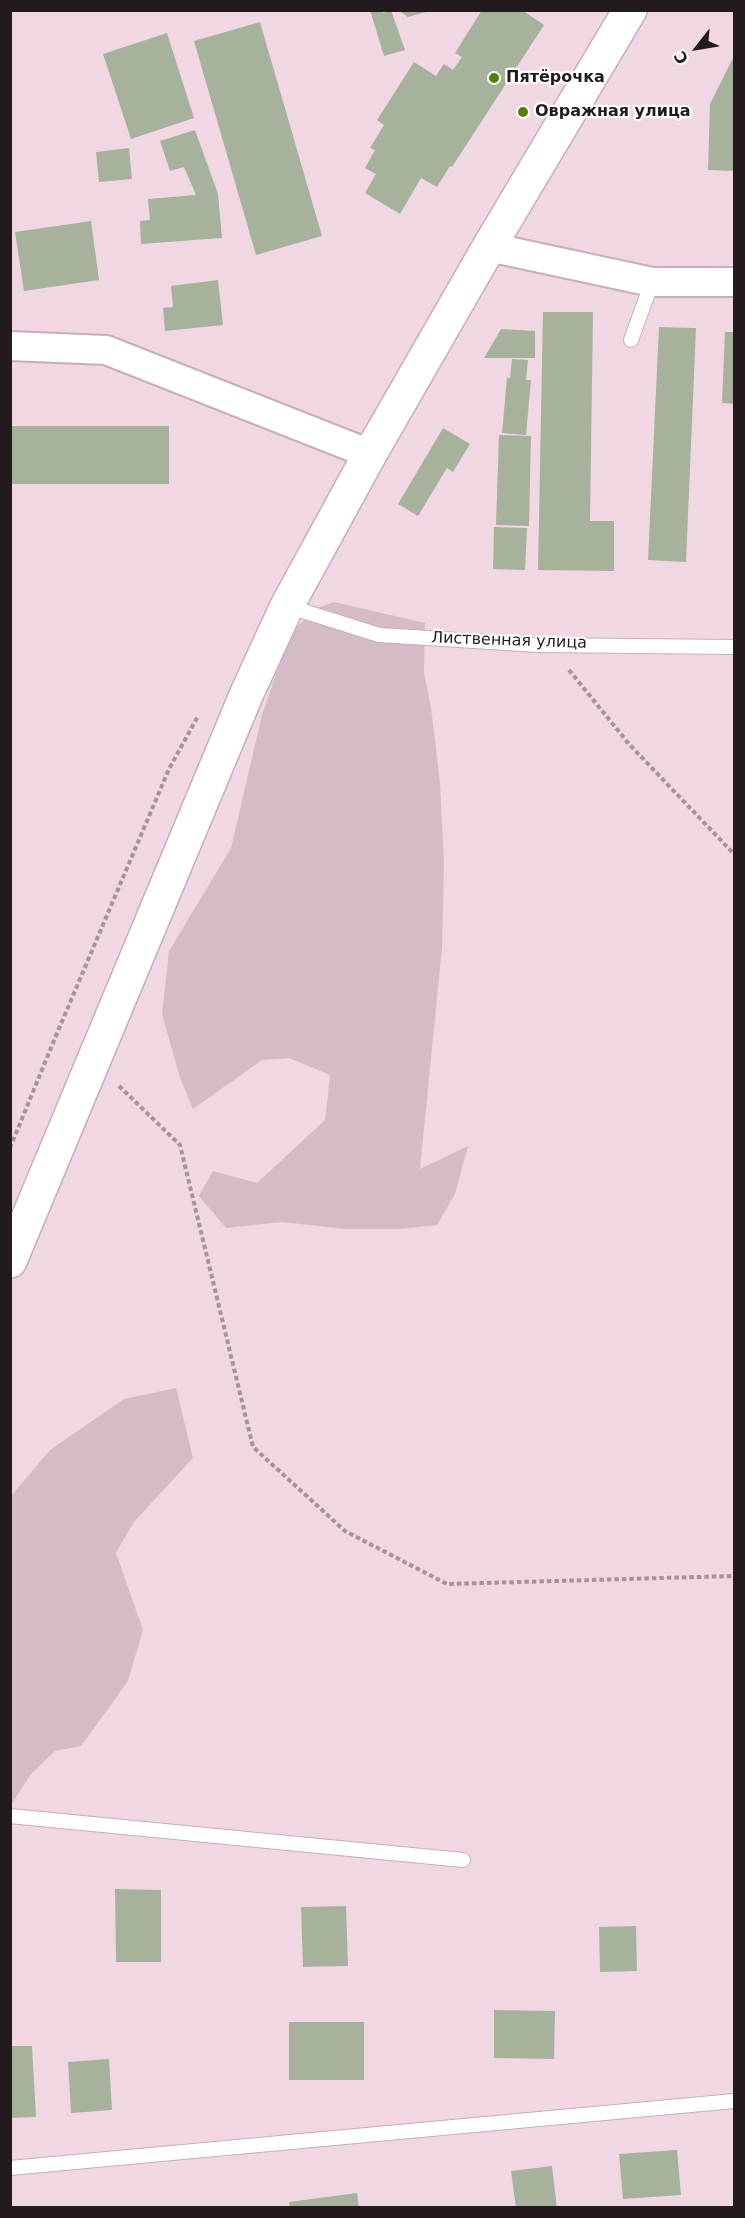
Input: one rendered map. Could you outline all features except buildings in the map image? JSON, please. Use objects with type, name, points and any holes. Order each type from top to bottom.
[{"type":"street","points":[[10,1261],[247,693],[287,606],[370,454],[630,10]]},
{"type":"street","points":[[489,248],[652,282],[735,282]]},
{"type":"street","points":[[10,346],[106,350],[370,454]]},
{"type":"lane","points":[[631,340],[652,282]]},
{"type":"lane","name":"Лиственная улица","points":[[287,606],[379,635],[537,645],[735,647]]},
{"type":"lane","points":[[10,1816],[462,1860]]},
{"type":"lane","points":[[10,2168],[735,2101]]},
{"type":"path","points":[[537,645],[558,656],[629,744],[735,854]]},
{"type":"path","points":[[94,1063],[180,1144],[254,1447],[345,1531],[447,1584],[735,1576]]},
{"type":"shaded area","points":[[334,602],[425,623],[424,672],[440,783],[444,863],[442,948],[420,1169],[468,1146],[455,1194],[437,1225],[399,1229],[345,1229],[282,1222],[226,1228],[199,1196],[213,1171],[257,1183],[325,1120],[330,1075],[289,1058],[262,1060],[193,1109],[180,1078],[162,1014],[169,951],[231,848],[262,715],[290,633],[317,608]]},
{"type":"shaded area","points":[[176,1388],[193,1458],[133,1523],[116,1553],[143,1630],[128,1681],[81,1746],[55,1751],[31,1774],[11,1805],[11,1496],[50,1450],[124,1399]]},
{"type":"place","name":"Пятёрочка","points":[[494,78]]},
{"type":"place","name":"Овражная улица","points":[[523,112]]}]
